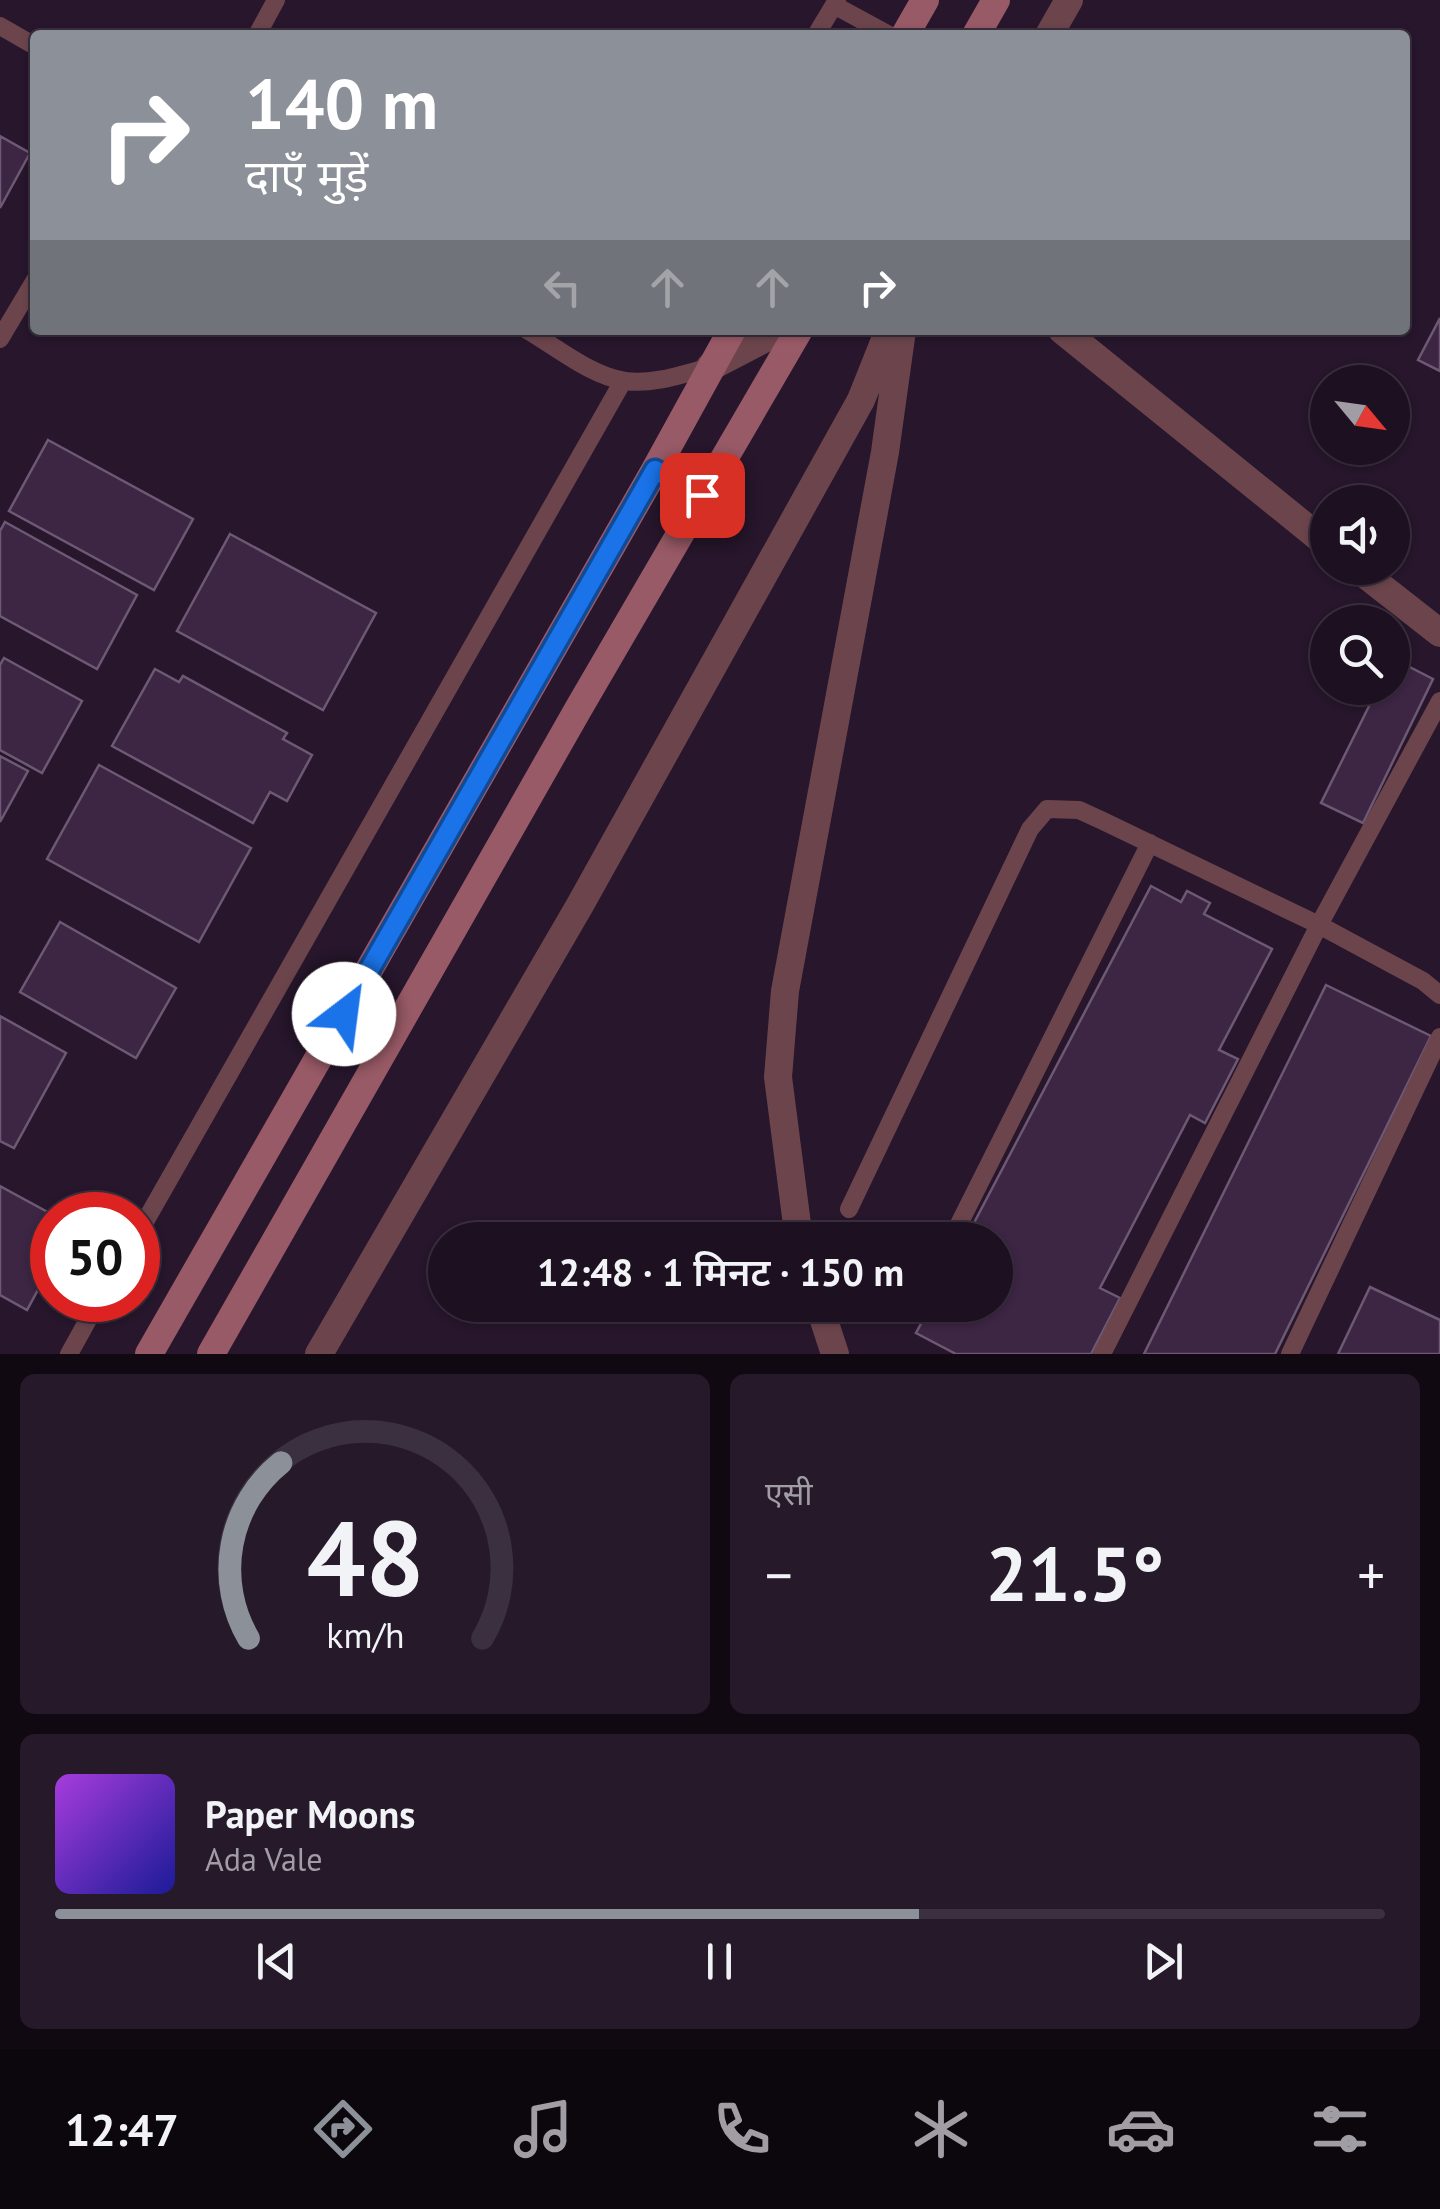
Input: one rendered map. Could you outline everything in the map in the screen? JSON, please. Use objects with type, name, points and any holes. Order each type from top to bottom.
[{"type":"main road","points":[[908,30],[926,0]]},
{"type":"main road","points":[[979,30],[996,0]]},
{"type":"main road","points":[[149,1354],[729,335]]},
{"type":"main road","points":[[212,1354],[797,335]]},
{"type":"main road","points":[[655,470],[702,495]]},
{"type":"street","points":[[1052,30],[1069,0]]},
{"type":"street","points":[[710,367],[771,335]]},
{"type":"street","points":[[319,1354],[580,905],[860,400],[886,335]]},
{"type":"street","points":[[797,1222],[778,1077],[785,991],[885,452],[901,335]]},
{"type":"street","points":[[1068,335],[1310,530]]},
{"type":"street","points":[[1378,585],[1440,633]]},
{"type":"street","points":[[824,1322],[835,1354]]},
{"type":"lane","points":[[260,30],[276,0]]},
{"type":"lane","points":[[819,30],[835,2],[881,30]]},
{"type":"lane","points":[[0,26],[30,43]]},
{"type":"lane","points":[[0,339],[30,288]]},
{"type":"lane","points":[[536,335],[623,381],[660,379],[710,367]]},
{"type":"lane","points":[[160,1195],[623,381]]},
{"type":"lane","points":[[1102,1354],[1319,925],[1440,701]]},
{"type":"lane","points":[[849,1209],[1036,822],[1048,810],[1080,810],[1319,925],[1440,994]]},
{"type":"lane","points":[[959,1222],[1150,843]]},
{"type":"lane","points":[[1290,1354],[1440,1037]]},
{"type":"lane","points":[[68,1354],[87,1322]]},
{"type":"building","points":[[0,136],[30,153],[0,208]]},
{"type":"building","points":[[1440,318],[1440,371],[1418,360]]},
{"type":"building","points":[[48,440],[193,519],[154,590],[9,511]]},
{"type":"building","points":[[5,522],[137,595],[97,669],[0,616],[0,531]]},
{"type":"building","points":[[230,534],[376,613],[323,710],[177,631]]},
{"type":"building","points":[[4,658],[82,701],[42,773],[0,750],[0,665]]},
{"type":"building","points":[[1410,667],[1433,679],[1363,823],[1321,803],[1370,705],[1410,705]]},
{"type":"building","points":[[155,669],[179,682],[183,676],[287,733],[283,739],[312,755],[287,801],[270,792],[253,823],[112,746]]},
{"type":"building","points":[[0,756],[28,771],[0,822]]},
{"type":"building","points":[[99,765],[251,848],[199,942],[47,859]]},
{"type":"building","points":[[1151,886],[1181,902],[1187,891],[1210,903],[1204,914],[1272,949],[1219,1050],[1238,1059],[1205,1123],[1190,1115],[1100,1288],[1120,1298],[1091,1354],[956,1354],[916,1333],[922,1322],[1013,1322],[1013,1222],[974,1222]]},
{"type":"building","points":[[60,922],[176,988],[136,1058],[20,992]]},
{"type":"building","points":[[1326,985],[1431,1036],[1275,1354],[1144,1354]]},
{"type":"building","points":[[0,1016],[66,1053],[14,1148],[0,1141]]},
{"type":"building","points":[[0,1186],[30,1202],[30,1304],[27,1310],[0,1295]]},
{"type":"building","points":[[1370,1287],[1440,1320],[1440,1354],[1338,1354]]},
{"type":"route","points":[[344,1014],[655,470],[702,495]]}]
